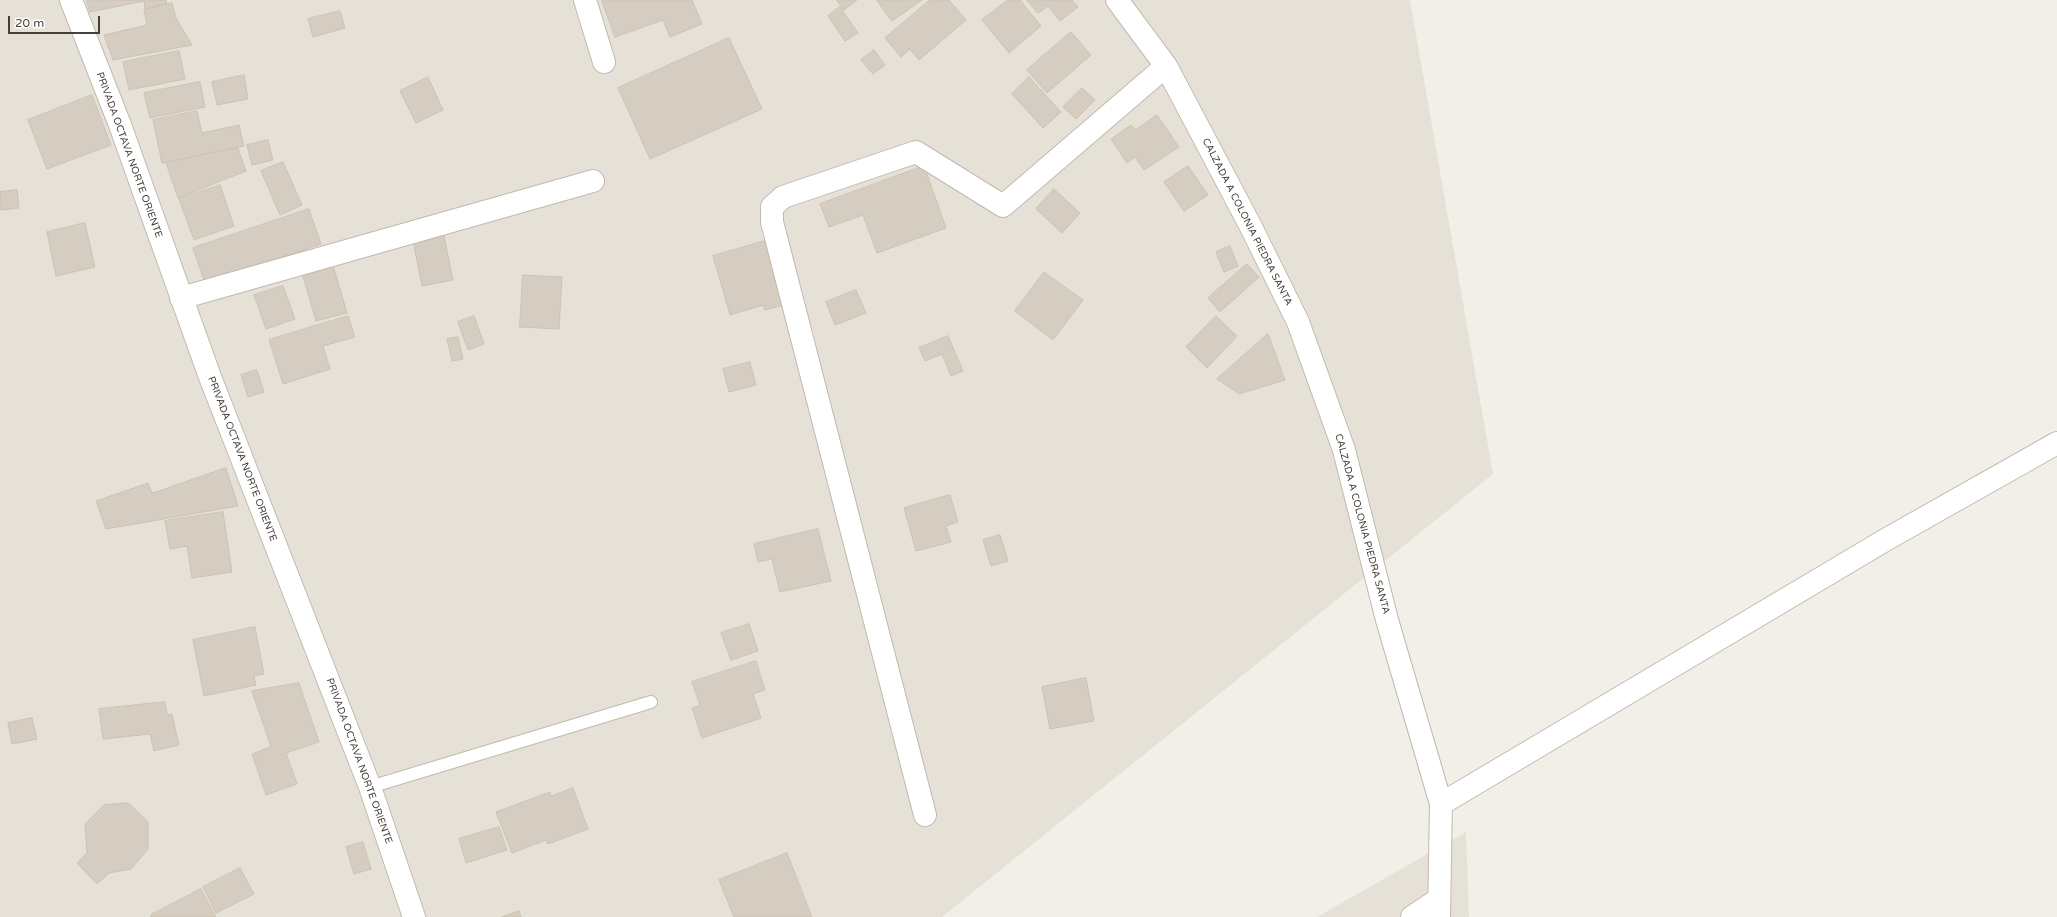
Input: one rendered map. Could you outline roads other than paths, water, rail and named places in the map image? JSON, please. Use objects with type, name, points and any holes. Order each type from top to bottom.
[{"type":"street","name":"PRIVADA OCTAVA NORTE ORIENTE","points":[[70,0],[120,125],[213,385],[370,787],[414,917]]},
{"type":"street","points":[[585,0],[604,62]]},
{"type":"street","name":"CALZADA A COLONIA PIEDRA SANTA","points":[[1117,0],[1166,66],[1251,228],[1298,322],[1344,450],[1387,620],[1441,804],[1439,908]]},
{"type":"street","points":[[925,815],[772,222],[772,207],[782,197],[916,152],[1004,206],[1166,66]]},
{"type":"street","points":[[181,298],[593,181]]},
{"type":"street","points":[[1441,804],[1887,539],[2057,443]]},
{"type":"street","points":[[1412,917],[1439,908]]},
{"type":"lane","points":[[370,787],[651,702]]}]
